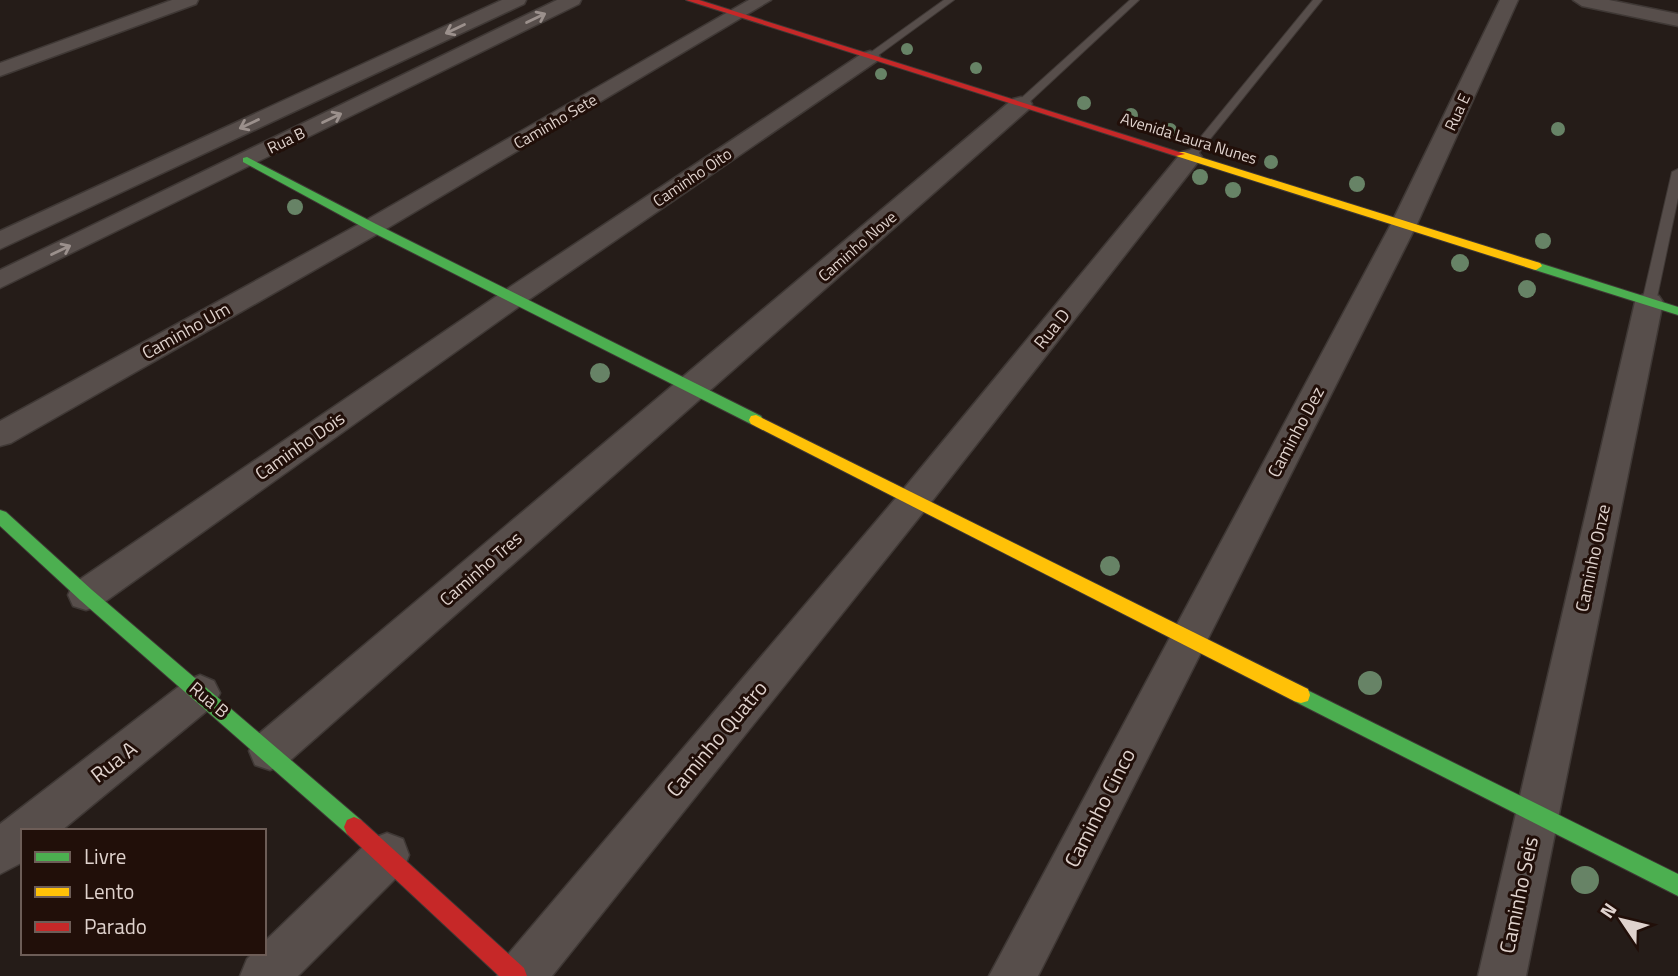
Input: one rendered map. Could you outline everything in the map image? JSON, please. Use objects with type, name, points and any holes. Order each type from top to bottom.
[{"type":"street","points":[[0,70],[189,0]]},
{"type":"street","name":"Rua B","points":[[0,241],[517,0]]},
{"type":"street","name":"Rua B","points":[[0,280],[572,0]]},
{"type":"street","name":"Avenida Laura Nunes","points":[[690,0],[1664,306]]},
{"type":"street","name":"Caminho Sete","points":[[372,227],[762,0]]},
{"type":"street","name":"Rua E","points":[[1404,224],[1509,0]]},
{"type":"street","points":[[1582,0],[1678,20]]},
{"type":"street","name":"Caminho Oito","points":[[514,297],[870,57]]},
{"type":"street","name":"Caminho Nove","points":[[692,388],[1021,104]]},
{"type":"street","name":"Rua D","points":[[913,501],[1191,157]]},
{"type":"street","points":[[247,160],[372,227],[1678,885]]},
{"type":"street","name":"Caminho Dez","points":[[1188,639],[1404,224]]},
{"type":"street","name":"Caminho Um","points":[[0,435],[372,227]]},
{"type":"street","name":"Caminho Dois","points":[[86,595],[514,297]]},
{"type":"street","name":"Caminho Onze","points":[[1537,814],[1664,306]]},
{"type":"street","name":"Caminho Tres","points":[[270,751],[692,388]]},
{"type":"street","name":"Caminho Quatro","points":[[521,976],[913,501]]},
{"type":"street","name":"Rua B","points":[[0,516],[86,595],[270,751],[387,855],[516,976]]},
{"type":"street","name":"Caminho Cinco","points":[[1013,976],[1188,639]]},
{"type":"street","name":"Rua A","points":[[30,829],[200,693]]},
{"type":"street","name":"Caminho Seis","points":[[1502,976],[1537,814]]},
{"type":"street","points":[[0,852],[21,836]]},
{"type":"street","points":[[264,976],[387,855]]},
{"type":"lane","points":[[870,57],[950,0]]},
{"type":"lane","points":[[1021,104],[1135,0]]},
{"type":"lane","points":[[1191,157],[1318,0]]},
{"type":"lane","points":[[1664,306],[1678,172]]},
{"type":"traffic: fast","points":[[247,160],[372,227],[756,420]]},
{"type":"traffic: fast","points":[[1536,266],[1678,311]]},
{"type":"traffic: fast","points":[[0,516],[86,595],[354,827]]},
{"type":"traffic: fast","points":[[1301,695],[1678,885]]},
{"type":"traffic: slow","points":[[1180,154],[1536,266]]},
{"type":"traffic: slow","points":[[756,420],[1301,695]]},
{"type":"traffic: jam","points":[[690,0],[1180,154]]},
{"type":"traffic: jam","points":[[354,827],[516,976]]}]
